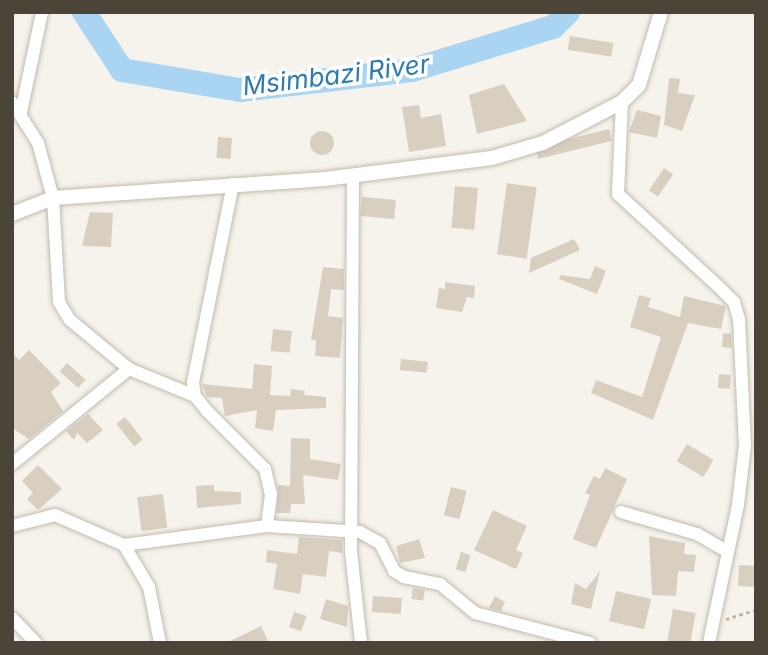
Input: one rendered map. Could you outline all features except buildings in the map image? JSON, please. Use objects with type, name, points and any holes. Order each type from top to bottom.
[{"type":"street","points":[[42,12],[17,107],[38,143],[53,198],[59,302],[70,320],[129,369],[195,396],[265,469],[271,494],[267,526]]},
{"type":"street","points":[[12,214],[53,198],[353,175],[492,158],[544,143],[622,102],[639,85],[661,12]]},
{"type":"street","points":[[622,102],[618,194],[737,308],[750,437],[709,643]]},
{"type":"street","points":[[353,175],[352,532],[361,643]]},
{"type":"street","points":[[195,396],[194,369],[233,184]]},
{"type":"street","points":[[12,464],[129,369]]},
{"type":"street","points":[[621,512],[697,534],[726,551]]},
{"type":"street","points":[[12,526],[55,514],[124,545],[267,526],[352,532],[375,538],[394,571],[404,577],[440,584],[475,613],[590,643]]},
{"type":"street","points":[[124,545],[149,587],[160,643]]},
{"type":"street","points":[[12,618],[36,643]]},
{"type":"path","points":[[713,619],[756,610]]},
{"type":"waterway","name":"Msimbazi River","points":[[84,12],[122,70],[240,90],[412,70],[553,27],[568,12]]}]
